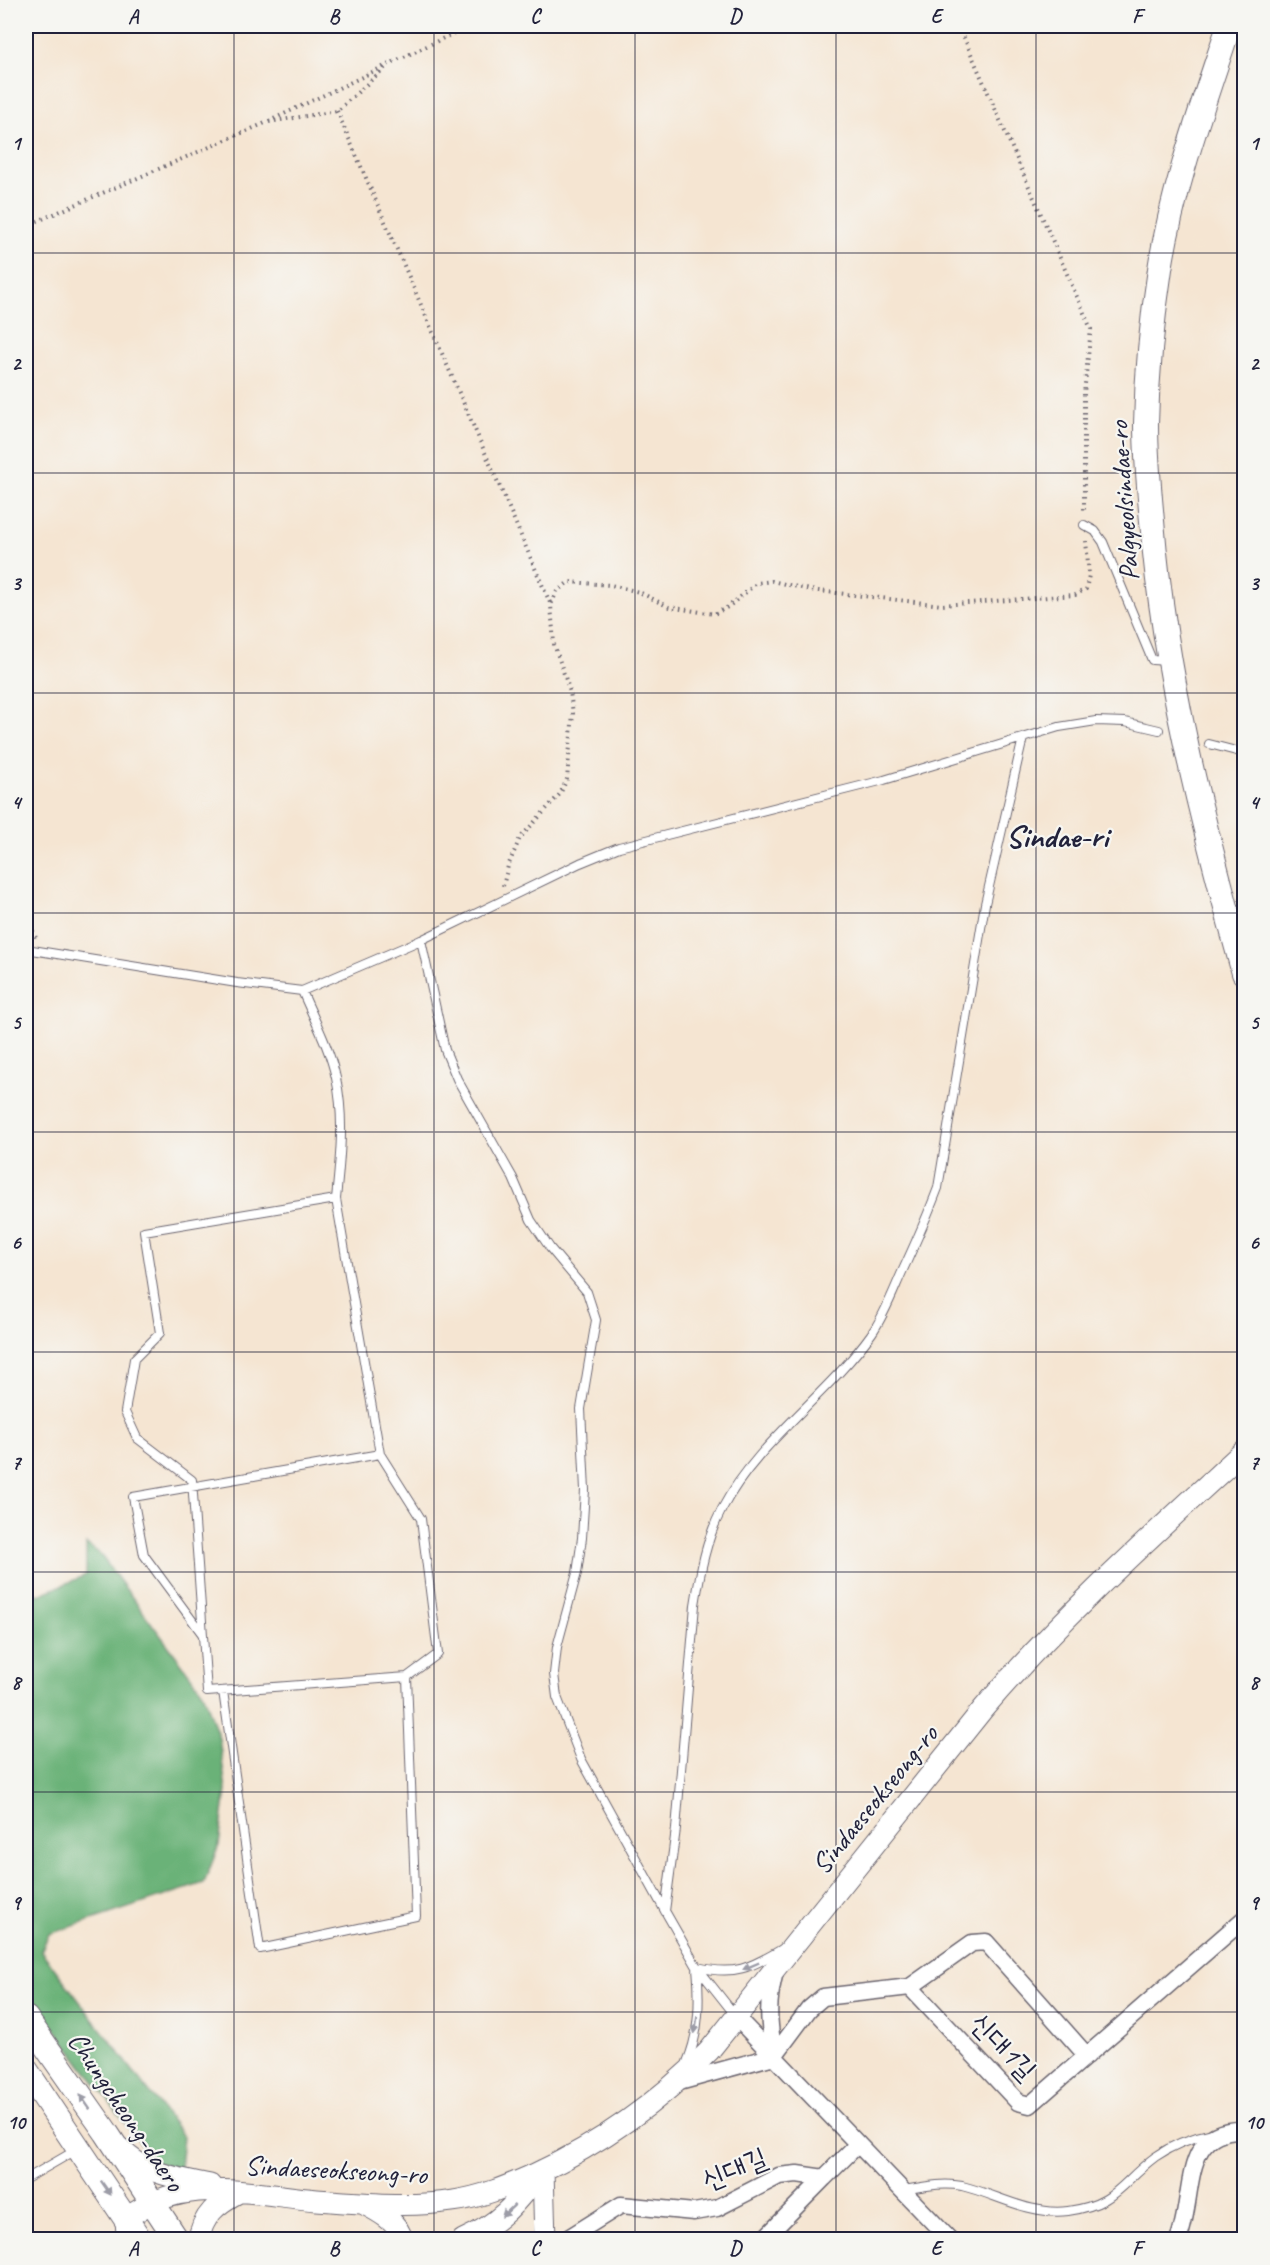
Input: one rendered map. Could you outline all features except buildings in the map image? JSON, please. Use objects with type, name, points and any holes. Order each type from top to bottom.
[{"type":"main road","name":"Palgyeolsindae-ro","points":[[1228,26],[1178,189],[1160,267],[1150,354],[1146,425],[1156,572],[1168,661],[1206,837],[1245,973]]},
{"type":"main road","name":"Chungcheong-daero","points":[[26,2018],[177,2240]]},
{"type":"main road","points":[[26,2070],[79,2149],[127,2229],[141,2240]]},
{"type":"street","points":[[1209,1484],[1245,1438]]},
{"type":"street","name":"Sindaeseokseong-ro","points":[[127,2229],[153,2202],[185,2193],[205,2191],[394,2204],[452,2201],[504,2188],[606,2137],[679,2082],[709,2051],[1025,1659],[1093,1591],[1245,1451]]},
{"type":"street","name":"신대1길","points":[[910,1987],[1018,2102],[1030,2104],[1244,1919]]},
{"type":"street","points":[[679,2082],[774,2056],[809,2009],[823,1997],[910,1987],[972,1943],[986,1942],[1088,2056]]},
{"type":"street","points":[[774,2056],[768,2006],[775,1970]]},
{"type":"street","points":[[737,2018],[950,2240]]},
{"type":"street","points":[[1178,2240],[1188,2204],[1194,2163],[1201,2147],[1212,2136],[1236,2130]]},
{"type":"street","points":[[106,2133],[130,2159],[146,2169],[239,2192]]},
{"type":"street","points":[[764,2239],[858,2144]]},
{"type":"street","points":[[463,2240],[485,2229],[509,2211],[543,2170]]},
{"type":"street","points":[[543,2170],[545,2240]]},
{"type":"street","name":"신대길","points":[[566,2240],[621,2205],[694,2212],[717,2208],[779,2176],[797,2174],[824,2178]]},
{"type":"street","points":[[199,2240],[206,2217],[219,2203],[239,2192]]},
{"type":"street","points":[[360,2202],[393,2223],[402,2234],[402,2240]]},
{"type":"lane","points":[[1084,525],[1095,531],[1103,542],[1152,660],[1168,661]]},
{"type":"lane","points":[[26,949],[237,983],[302,991],[421,940],[580,863],[620,847],[884,780],[1059,727],[1096,721],[1125,722],[1159,730]]},
{"type":"lane","points":[[665,1911],[676,1829],[694,1605],[710,1537],[722,1509],[764,1452],[850,1360],[873,1332],[888,1305],[938,1188],[985,904],[1023,738]]},
{"type":"lane","points":[[1209,744],[1245,753]]},
{"type":"lane","points":[[421,940],[445,1050],[457,1079],[513,1178],[531,1220],[550,1248],[587,1292],[596,1320],[581,1409],[585,1490],[582,1538],[577,1573],[557,1647],[554,1674],[557,1697],[580,1759],[665,1911],[697,1967],[737,2018]]},
{"type":"lane","points":[[302,991],[336,1077],[341,1110],[341,1143],[336,1199],[380,1454],[421,1519],[438,1654],[407,1677],[207,1692],[192,1480],[137,1438],[125,1412],[134,1359],[160,1333],[144,1231],[336,1199]]},
{"type":"lane","points":[[203,1635],[144,1555],[133,1497],[380,1454]]},
{"type":"lane","points":[[223,1691],[260,1949],[416,1916],[407,1677]]},
{"type":"lane","points":[[697,1967],[731,1972],[748,1968],[800,1938]]},
{"type":"lane","points":[[679,2082],[691,2054],[697,2025],[700,1999],[697,1967]]},
{"type":"lane","points":[[902,2190],[935,2185],[960,2185],[1021,2205],[1044,2210],[1065,2211],[1106,2200],[1123,2188],[1154,2158],[1174,2146],[1198,2136],[1236,2130]]},
{"type":"lane","points":[[26,2179],[79,2149]]},
{"type":"path","points":[[26,226],[262,124],[469,26]]},
{"type":"path","points":[[551,605],[557,591],[569,582],[611,585],[639,592],[669,607],[714,615],[728,608],[757,583],[772,581],[820,591],[942,605],[1075,595],[1086,589],[1089,575],[1084,525],[1084,393],[1091,329],[959,26]]},
{"type":"path","points":[[262,124],[337,111],[391,63]]},
{"type":"path","points":[[337,111],[551,605],[554,644],[570,692],[573,713],[567,779],[561,794],[520,838],[508,866],[498,904]]},
{"type":"path","points":[[26,914],[42,952]]},
{"type":"green space","points":[[86,1544],[99,1553],[203,1692],[219,1738],[226,1790],[219,1845],[204,1883],[49,1934],[41,1951],[183,2136],[180,2168],[155,2163],[26,1990],[26,1589],[39,1595],[86,1575]]},
{"type":"district","name":"Sindae-ri","points":[[1057,836]]}]
